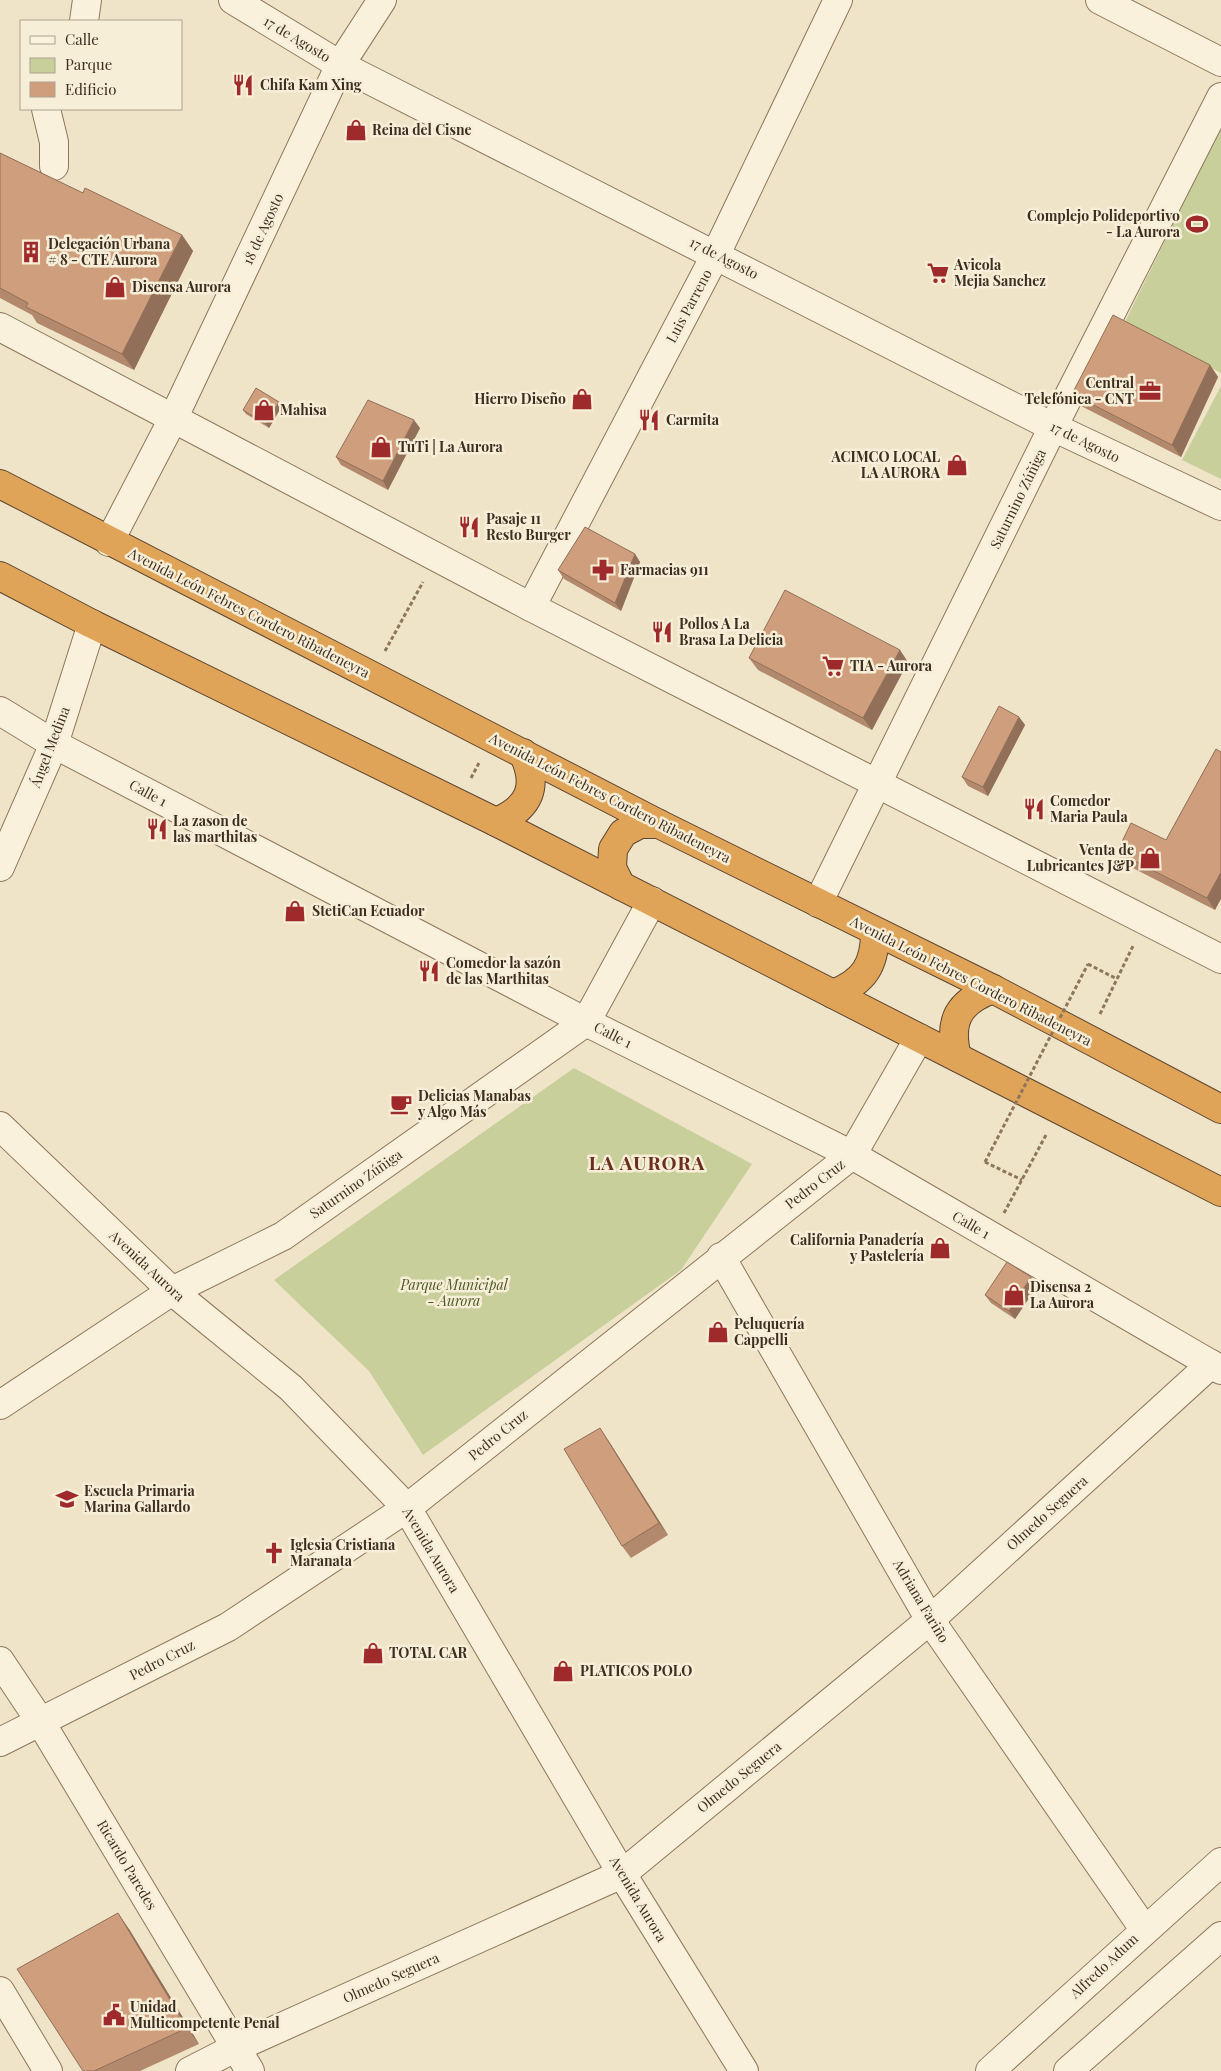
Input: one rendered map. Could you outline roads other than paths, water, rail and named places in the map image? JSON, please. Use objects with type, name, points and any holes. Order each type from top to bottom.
[{"type":"highway","name":"Avenida León Febres Cordero Ribadeneyra","points":[[0,484],[109,542],[659,824],[993,989],[1221,1108]]},
{"type":"highway","points":[[0,576],[92,624],[496,822],[1221,1192]]},
{"type":"highway","points":[[496,822],[512,815],[525,803],[531,786],[531,769],[523,753]]},
{"type":"highway","points":[[621,886],[612,868],[613,849],[623,833],[640,824],[659,824]]},
{"type":"highway","points":[[832,994],[848,988],[861,978],[870,964],[875,948],[875,932]]},
{"type":"highway","points":[[957,1057],[953,1038],[955,1021],[970,1000],[993,989]]},
{"type":"street","points":[[84,20],[87,0]]},
{"type":"street","name":"17 de Agosto","points":[[233,0],[340,65],[716,254],[1053,427],[1221,506]]},
{"type":"street","name":"18 de Agosto","points":[[109,542],[173,419],[340,65],[382,0]]},
{"type":"street","name":"Luis Parreno","points":[[531,607],[716,254],[838,0]]},
{"type":"street","points":[[1100,0],[1221,62]]},
{"type":"street","name":"Saturnino Zúñiga","points":[[818,903],[1053,427],[1221,97]]},
{"type":"street","points":[[46,110],[54,142],[54,166]]},
{"type":"street","points":[[0,327],[531,607],[1221,959]]},
{"type":"street","name":"Ángel Medina","points":[[0,867],[54,744],[92,624]]},
{"type":"street","name":"Calle 1","points":[[0,711],[54,744],[586,1022],[852,1155],[1216,1367]]},
{"type":"street","name":"Saturnino Zúñiga","points":[[0,1405],[172,1291],[283,1236],[586,1022],[652,901]]},
{"type":"street","name":"Pedro Cruz","points":[[0,1742],[228,1627],[407,1508],[721,1257],[852,1155],[919,1038]]},
{"type":"street","name":"Avenida Aurora","points":[[0,1126],[172,1291],[292,1388],[407,1508],[622,1874],[744,2071]]},
{"type":"street","name":"Adriana Fariño","points":[[721,1257],[930,1620],[1144,1930]]},
{"type":"street","name":"Olmedo Seguera","points":[[190,2071],[235,2048],[622,1874],[930,1620],[1216,1367]]},
{"type":"street","name":"Ricardo Paredes","points":[[0,1661],[40,1721],[250,2071]]},
{"type":"street","name":"Alfredo Adum","points":[[990,2071],[1221,1862]]},
{"type":"street","points":[[1068,2071],[1221,1936]]},
{"type":"street","points":[[0,1991],[48,2071]]},
{"type":"place","name":"Chifa Kam Xing","points":[[243,85]]},
{"type":"place","name":"Reina del Cisne","points":[[356,130]]},
{"type":"place","name":"Complejo Polideportivo - La Aurora","points":[[1197,224]]},
{"type":"place","name":"Delegación Urbana # 8 - CTE Aurora","points":[[31,252]]},
{"type":"place","name":"Avicola Mejia Sanchez","points":[[938,273]]},
{"type":"place","name":"Disensa Aurora","points":[[115,287]]},
{"type":"place","name":"Central Telefónica - CNT","points":[[1150,391]]},
{"type":"place","name":"Hierro Diseño","points":[[582,399]]},
{"type":"place","name":"Mahisa","points":[[264,410]]},
{"type":"place","name":"Carmita","points":[[649,420]]},
{"type":"place","name":"TuTi | La Aurora","points":[[381,447]]},
{"type":"place","name":"ACIMCO LOCAL LA AURORA","points":[[957,465]]},
{"type":"place","name":"Pasaje 11 Resto Burger","points":[[469,527]]},
{"type":"place","name":"Farmacias 911","points":[[603,570]]},
{"type":"place","name":"Pollos A La Brasa La Delicia","points":[[662,632]]},
{"type":"place","name":"TIA - Aurora","points":[[833,666]]},
{"type":"place","name":"Comedor Maria Paula","points":[[1034,809]]},
{"type":"place","name":"La zason de las marthitas","points":[[157,829]]},
{"type":"place","name":"Venta de Lubricantes J&P","points":[[1150,858]]},
{"type":"place","name":"StetiCan Ecuador","points":[[295,911]]},
{"type":"place","name":"Comedor la sazón de las Marthitas","points":[[429,971]]},
{"type":"place","name":"Delicias Manabas y Algo Más","points":[[401,1104]]},
{"type":"place","name":"California Panadería y Pastelería","points":[[940,1248]]},
{"type":"place","name":"Disensa 2 La Aurora","points":[[1014,1295]]},
{"type":"place","name":"Peluquería Cappelli","points":[[718,1332]]},
{"type":"place","name":"Escuela Primaria Marina Gallardo","points":[[67,1499]]},
{"type":"place","name":"Iglesia Cristiana Maranata","points":[[274,1553]]},
{"type":"place","name":"TOTAL CAR","points":[[373,1653]]},
{"type":"place","name":"PLATICOS POLO","points":[[563,1671]]},
{"type":"place","name":"Unidad Multicompetente Penal","points":[[114,2015]]},
{"type":"district","name":"LA AURORA","points":[[647,1163]]},
{"type":"park label","name":"Parque Municipal - Aurora","points":[[454,1294]]}]
